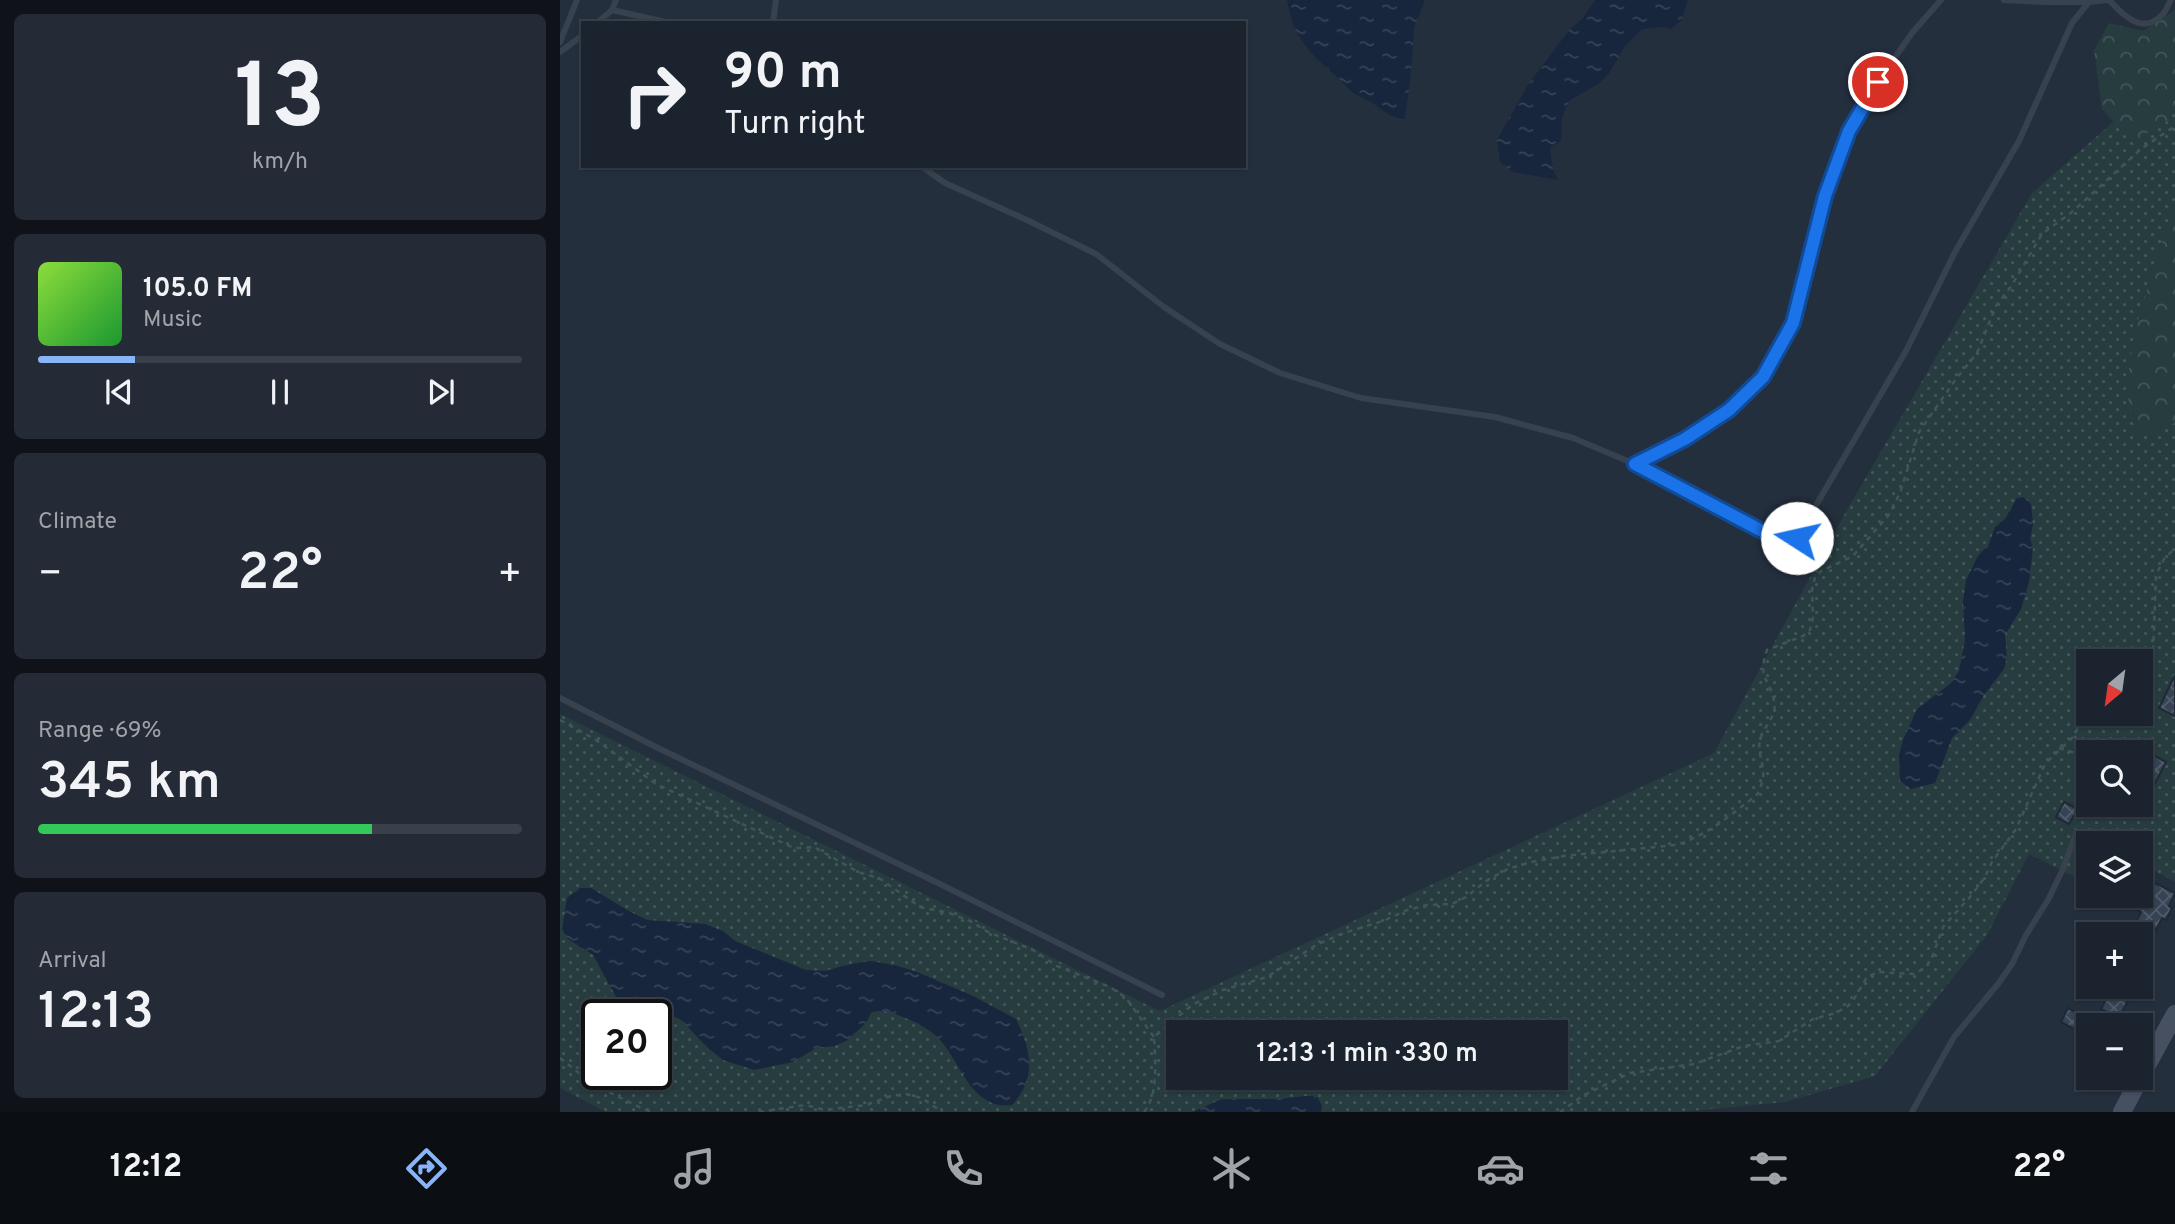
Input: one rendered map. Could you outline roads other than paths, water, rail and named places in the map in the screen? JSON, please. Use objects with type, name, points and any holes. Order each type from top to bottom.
[{"type":"street","points":[[2153,1054],[2175,1014]]},
{"type":"street","points":[[2122,1112],[2134,1090]]},
{"type":"lane","points":[[560,42],[577,0]]},
{"type":"lane","points":[[599,21],[612,10],[616,0]]},
{"type":"lane","points":[[773,21],[776,0]]},
{"type":"lane","points":[[1635,464],[1685,439],[1729,410],[1763,377],[1793,323],[1825,196],[1849,131],[1912,33],[1941,0]]},
{"type":"lane","points":[[2004,0],[2108,0],[2128,20],[2146,24],[2162,16],[2171,0]]},
{"type":"lane","points":[[924,168],[945,183],[1096,254],[1164,307],[1220,344],[1280,373],[1361,398],[1495,417],[1573,438],[1635,464],[1781,541],[1797,538],[1906,351],[1955,252],[2019,141],[2072,23],[2089,2]]},
{"type":"lane","points":[[612,10],[661,21]]},
{"type":"lane","points":[[560,52],[581,36]]},
{"type":"lane","points":[[560,698],[1162,995]]},
{"type":"lane","points":[[1912,1112],[1954,1037],[2012,964],[2026,934],[2048,901],[2076,834]]},
{"type":"water","points":[[1287,0],[1425,0],[1414,28],[1405,119],[1390,115],[1354,93],[1318,60],[1298,34]]},
{"type":"water","points":[[1595,0],[1688,0],[1681,21],[1671,29],[1642,29],[1625,46],[1610,72],[1598,84],[1569,101],[1562,118],[1561,141],[1550,148],[1553,169],[1558,180],[1512,172],[1500,162],[1497,140],[1527,86]]},
{"type":"water","points":[[2023,497],[2031,504],[2033,524],[2030,539],[2033,547],[2029,582],[2021,609],[2005,635],[2007,658],[2004,669],[1984,695],[1970,720],[1952,738],[1935,783],[1911,789],[1900,781],[1899,754],[1903,740],[1917,709],[1951,683],[1959,671],[1965,640],[1963,601],[1966,580],[1978,556],[1989,544],[1995,527],[2005,519],[2017,498]]},
{"type":"water","points":[[580,888],[591,888],[647,920],[705,924],[723,931],[735,941],[806,970],[825,971],[871,961],[917,972],[971,995],[1016,1019],[1028,1053],[1025,1085],[1012,1105],[998,1105],[987,1100],[969,1083],[936,1036],[913,1021],[883,1011],[871,1013],[866,1023],[846,1041],[835,1046],[816,1048],[793,1062],[754,1070],[723,1060],[681,1020],[672,1016],[672,999],[618,999],[593,955],[568,939],[562,929],[567,898]]},
{"type":"water","points":[[1317,1096],[1322,1106],[1321,1112],[1192,1112],[1222,1099]]}]
